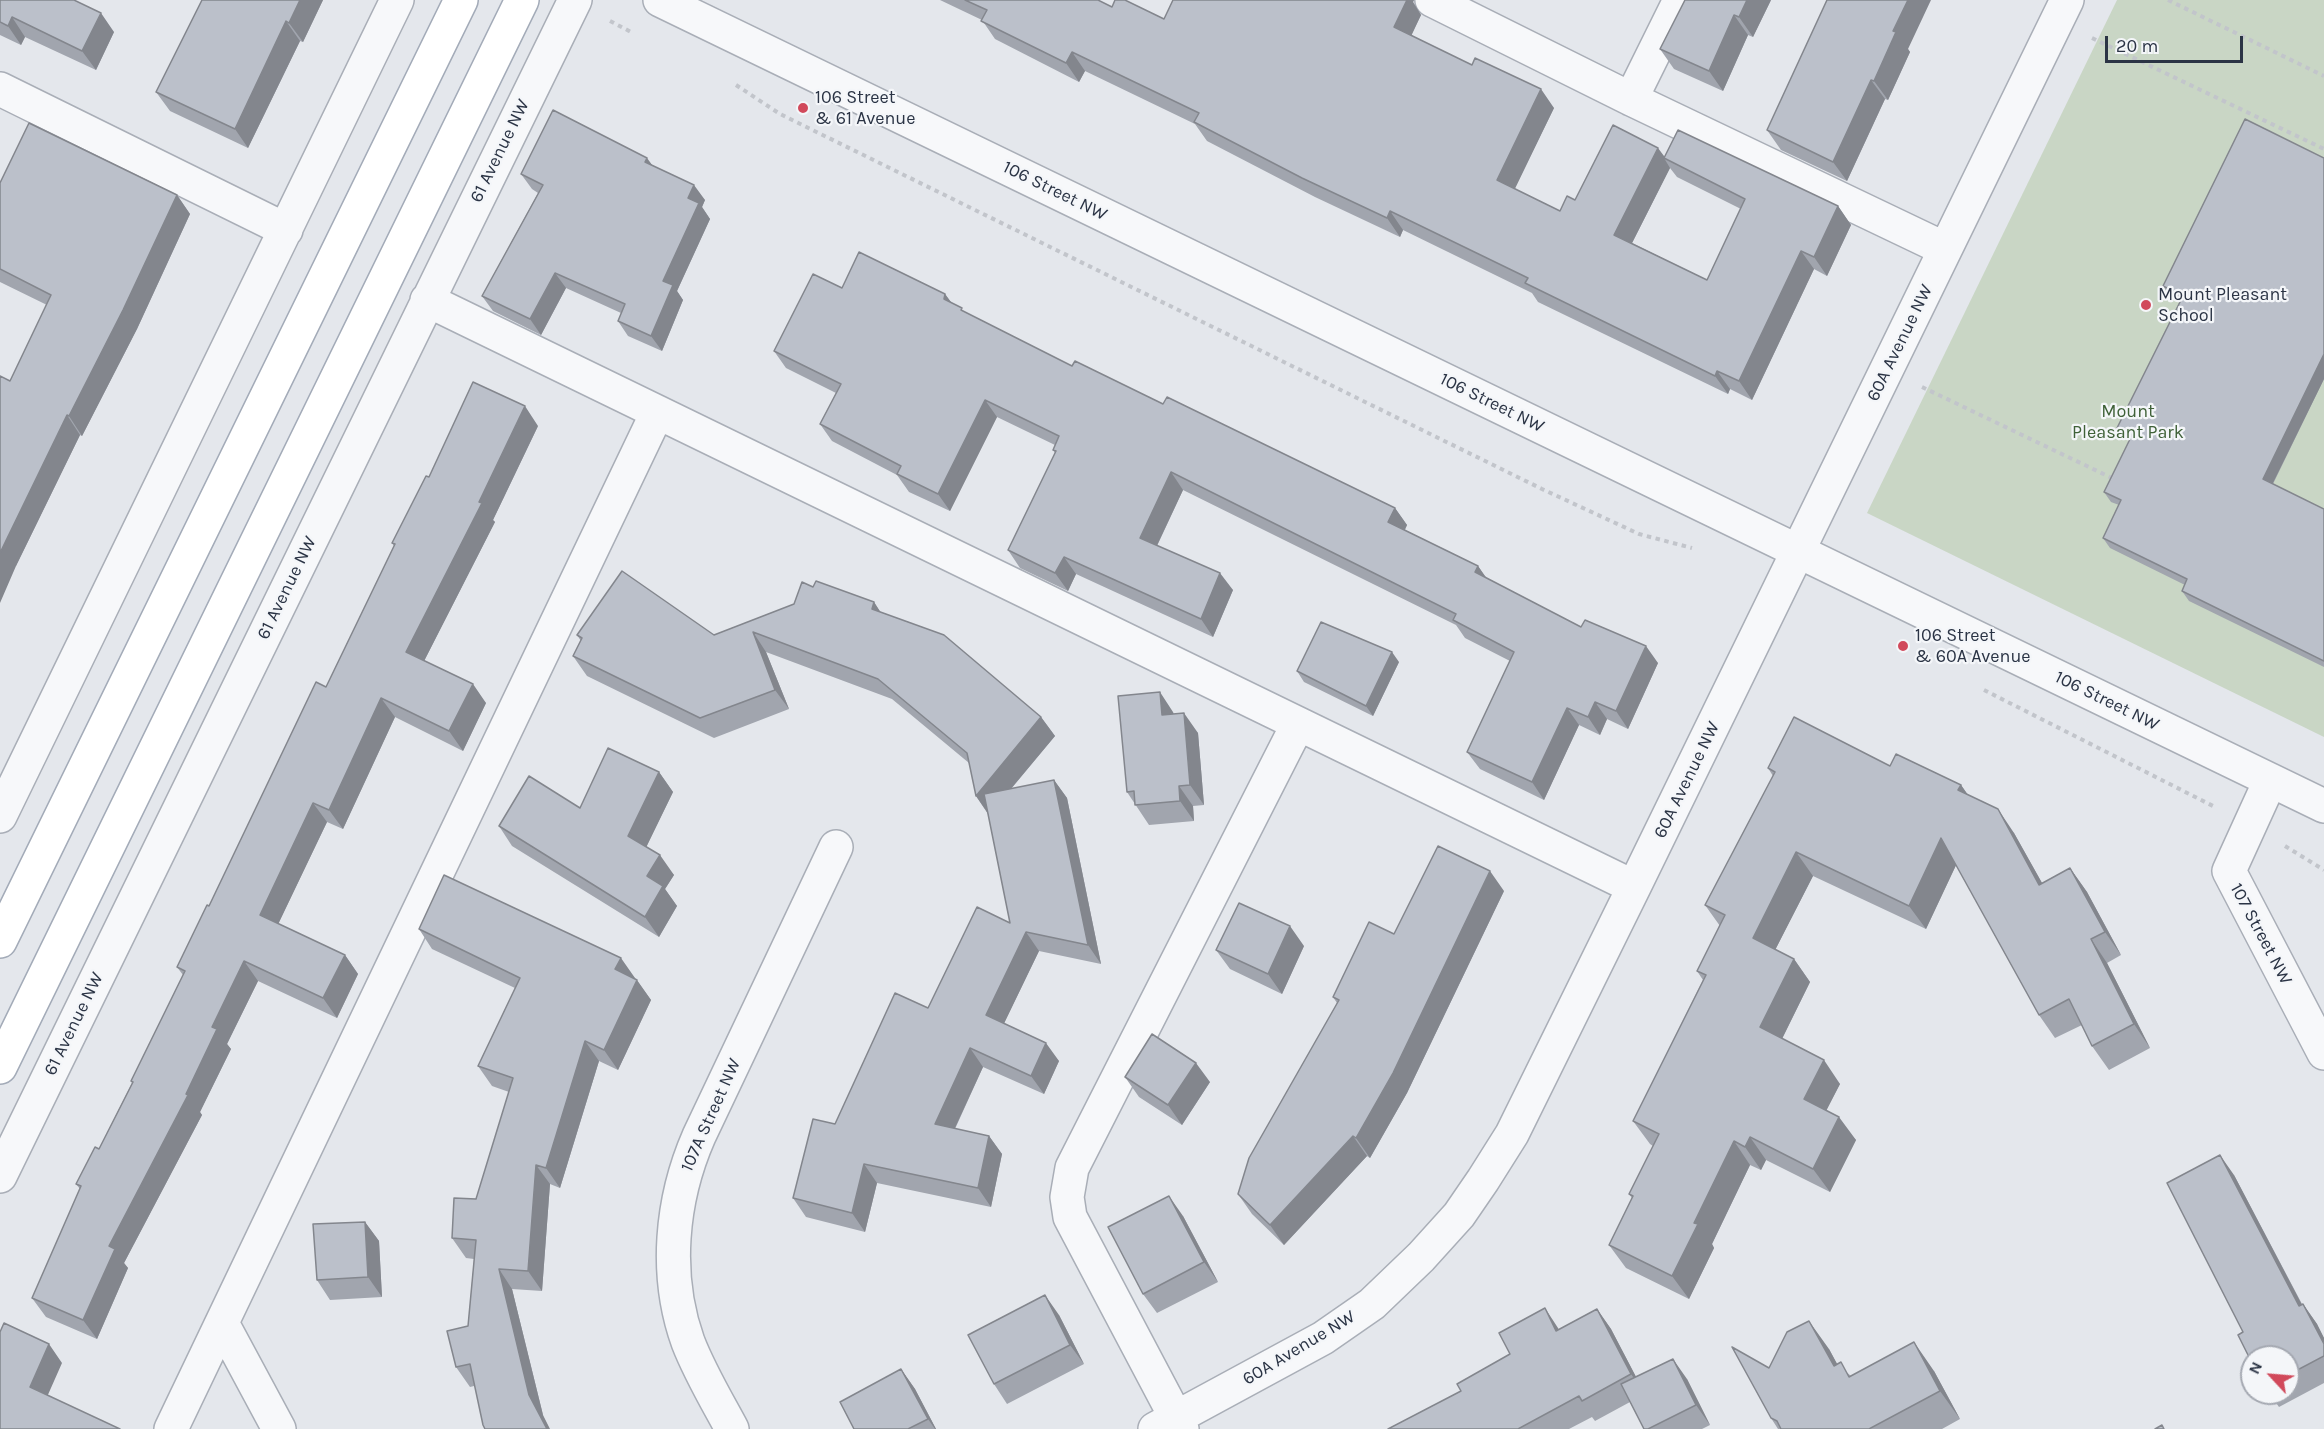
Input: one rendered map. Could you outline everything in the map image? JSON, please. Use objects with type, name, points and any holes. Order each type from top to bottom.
[{"type":"main road","points":[[0,941],[461,0]]},
{"type":"main road","points":[[0,1067],[522,0]]},
{"type":"street","points":[[0,816],[397,0]]},
{"type":"street","name":"61 Avenue NW","points":[[0,1176],[575,0]]},
{"type":"street","name":"106 Street NW","points":[[660,0],[2324,806]]},
{"type":"street","points":[[1432,0],[1630,99],[1945,249]]},
{"type":"street","points":[[1630,99],[1680,0]]},
{"type":"street","name":"60A Avenue NW","points":[[1171,1425],[1323,1338],[1372,1304],[1421,1257],[1459,1215],[1512,1134],[2067,0]]},
{"type":"street","points":[[0,89],[286,230]]},
{"type":"street","points":[[427,300],[1634,887]]},
{"type":"street","points":[[171,1429],[657,413]]},
{"type":"street","points":[[1171,1425],[1070,1217],[1067,1197],[1072,1168],[1298,724]]},
{"type":"street","name":"107 Street NW","points":[[2270,781],[2229,871],[2324,1053]]},
{"type":"street","name":"107A Street NW","points":[[732,1429],[702,1373],[685,1330],[672,1270],[678,1199],[685,1167],[836,847]]},
{"type":"street","points":[[222,1323],[279,1429]]},
{"type":"path","points":[[2168,0],[2324,76]]},
{"type":"path","points":[[607,20],[638,36]]},
{"type":"path","points":[[2086,35],[2324,149]]},
{"type":"path","points":[[728,82],[780,114],[1542,489],[1639,534],[1696,550]]},
{"type":"path","points":[[1886,370],[2121,482]]},
{"type":"path","points":[[1983,690],[2250,825],[2324,870]]},
{"type":"green space","name":"Mount Pleasant Park","points":[[2117,0],[2324,0],[2324,737],[1867,513]]},
{"type":"building","points":[[0,0],[74,0],[101,13],[82,51],[12,17],[8,26],[0,22]]},
{"type":"building","points":[[202,0],[300,0],[289,23],[286,21],[235,129],[156,92]]},
{"type":"building","points":[[965,0],[1098,0],[1112,7],[1115,0],[1125,0],[1164,19],[1173,0],[1407,0],[1394,27],[1472,65],[1475,58],[1541,89],[1497,180],[1560,211],[1567,196],[1575,200],[1613,125],[1658,148],[1614,235],[1707,280],[1745,199],[1664,158],[1678,130],[1838,206],[1814,257],[1801,251],[1739,381],[1717,371],[1715,376],[1525,283],[1528,278],[1390,211],[1387,218],[1302,178],[1194,122],[1199,113],[1072,52],[1066,63],[981,21],[987,10]]},
{"type":"building","points":[[1685,0],[1747,0],[1739,17],[1734,15],[1709,71],[1660,49]]},
{"type":"building","points":[[1827,0],[1908,0],[1893,31],[1896,32],[1874,81],[1871,80],[1833,162],[1767,130]]},
{"type":"building","points":[[553,110],[647,158],[645,162],[694,185],[688,198],[699,203],[663,281],[673,285],[651,336],[618,321],[625,304],[555,273],[530,319],[482,296],[543,185],[521,174]]},
{"type":"building","points":[[2245,119],[2324,158],[2324,354],[2263,479],[2324,509],[2324,661],[2182,591],[2187,579],[2103,538],[2121,500],[2104,492],[2132,435],[2117,428],[2183,296],[2163,286]]},
{"type":"building","points":[[29,123],[177,195],[123,310],[69,416],[67,415],[0,553],[0,376],[10,381],[51,295],[0,269],[0,183]]},
{"type":"building","points":[[859,252],[945,294],[944,299],[962,308],[961,310],[1072,366],[1075,361],[1163,404],[1167,397],[1395,508],[1388,522],[1478,566],[1475,572],[1581,627],[1585,620],[1646,646],[1616,711],[1595,702],[1588,717],[1567,708],[1532,782],[1467,752],[1514,652],[1453,620],[1456,614],[1171,472],[1140,538],[1220,573],[1201,619],[1064,557],[1055,573],[1008,550],[1056,451],[1053,450],[1059,436],[985,400],[938,494],[897,474],[901,466],[820,424],[841,384],[774,351],[813,274],[842,288]]},
{"type":"building","points":[[473,382],[525,406],[479,502],[482,503],[406,652],[473,684],[449,731],[381,698],[329,810],[313,803],[260,915],[345,955],[323,998],[244,961],[212,1027],[217,1029],[186,1094],[188,1095],[109,1246],[115,1249],[83,1320],[32,1298],[81,1186],[76,1184],[95,1147],[99,1149],[185,971],[177,967],[207,905],[209,906],[316,682],[326,687],[395,544],[392,543],[426,476],[429,477]]},
{"type":"building","points":[[622,571],[714,635],[794,604],[802,582],[813,587],[816,581],[874,602],[872,609],[944,635],[1041,717],[976,796],[967,753],[878,679],[753,632],[775,690],[700,718],[573,656],[582,638],[577,635]]},
{"type":"building","points":[[1321,622],[1392,652],[1366,706],[1297,671]]},
{"type":"building","points":[[1160,692],[1162,715],[1184,713],[1190,785],[1179,786],[1180,801],[1135,805],[1134,791],[1127,792],[1118,696]]},
{"type":"building","points":[[1794,717],[1890,766],[1896,754],[1961,785],[1958,790],[1998,809],[2039,885],[2070,868],[2105,932],[2091,939],[2134,1024],[2092,1046],[2069,999],[2039,1015],[1941,838],[1909,906],[1796,852],[1753,938],[1794,959],[1760,1027],[1824,1060],[1804,1099],[1839,1117],[1813,1169],[1750,1137],[1745,1147],[1734,1141],[1694,1223],[1698,1224],[1672,1276],[1609,1245],[1633,1196],[1629,1194],[1659,1134],[1633,1121],[1706,975],[1697,971],[1725,915],[1705,905],[1775,772],[1768,768]]},
{"type":"building","points":[[608,748],[659,772],[628,836],[660,855],[647,876],[663,886],[645,917],[499,826],[529,776],[580,808]]},
{"type":"building","points":[[1054,780],[1088,945],[1026,932],[986,1015],[1046,1043],[1031,1076],[970,1048],[935,1124],[989,1136],[978,1188],[864,1164],[852,1213],[793,1198],[813,1119],[835,1124],[895,993],[928,1008],[977,907],[1010,923],[984,794]]},
{"type":"building","points":[[1438,846],[1490,871],[1393,1073],[1356,1138],[1353,1136],[1270,1225],[1238,1194],[1249,1158],[1339,1000],[1333,997],[1369,922],[1394,934]]},
{"type":"building","points":[[444,875],[621,958],[615,969],[637,980],[604,1050],[585,1041],[546,1168],[536,1165],[528,1271],[499,1269],[529,1395],[547,1429],[485,1429],[470,1364],[456,1367],[447,1331],[468,1326],[476,1240],[452,1238],[454,1198],[476,1199],[513,1078],[478,1066],[520,978],[419,929]]},
{"type":"building","points":[[1239,903],[1290,926],[1268,974],[1216,950]]},
{"type":"building","points":[[1152,1034],[1196,1063],[1168,1105],[1125,1077]]},
{"type":"building","points":[[2220,1155],[2299,1306],[2303,1304],[2324,1344],[2324,1356],[2300,1369],[2300,1345],[2243,1345],[2238,1335],[2243,1332],[2167,1183]]},
{"type":"building","points":[[1169,1196],[1204,1262],[1143,1294],[1108,1227]]},
{"type":"building","points":[[365,1222],[368,1277],[317,1280],[313,1224]]},
{"type":"building","points":[[1045,1295],[1070,1345],[994,1384],[968,1335]]},
{"type":"building","points":[[1545,1308],[1556,1331],[1597,1309],[1631,1374],[1582,1401],[1579,1396],[1518,1429],[1388,1429],[1461,1391],[1457,1384],[1510,1354],[1499,1333]]},
{"type":"building","points":[[1809,1321],[1834,1366],[1841,1362],[1849,1377],[1914,1342],[1940,1391],[1869,1429],[1781,1429],[1777,1421],[1771,1418],[1732,1347],[1769,1368],[1787,1332]]},
{"type":"building","points":[[4,1323],[49,1344],[30,1387],[120,1429],[0,1429],[0,1332]]},
{"type":"building","points":[[1673,1359],[1696,1405],[1644,1429],[1621,1384]]},
{"type":"building","points":[[901,1369],[928,1419],[908,1429],[854,1429],[840,1402]]},
{"type":"place","name":"106 Street & 61 Avenue","points":[[803,108]]},
{"type":"place","name":"Mount Pleasant School","points":[[2146,305]]},
{"type":"place","name":"106 Street & 60A Avenue","points":[[1903,646]]}]
